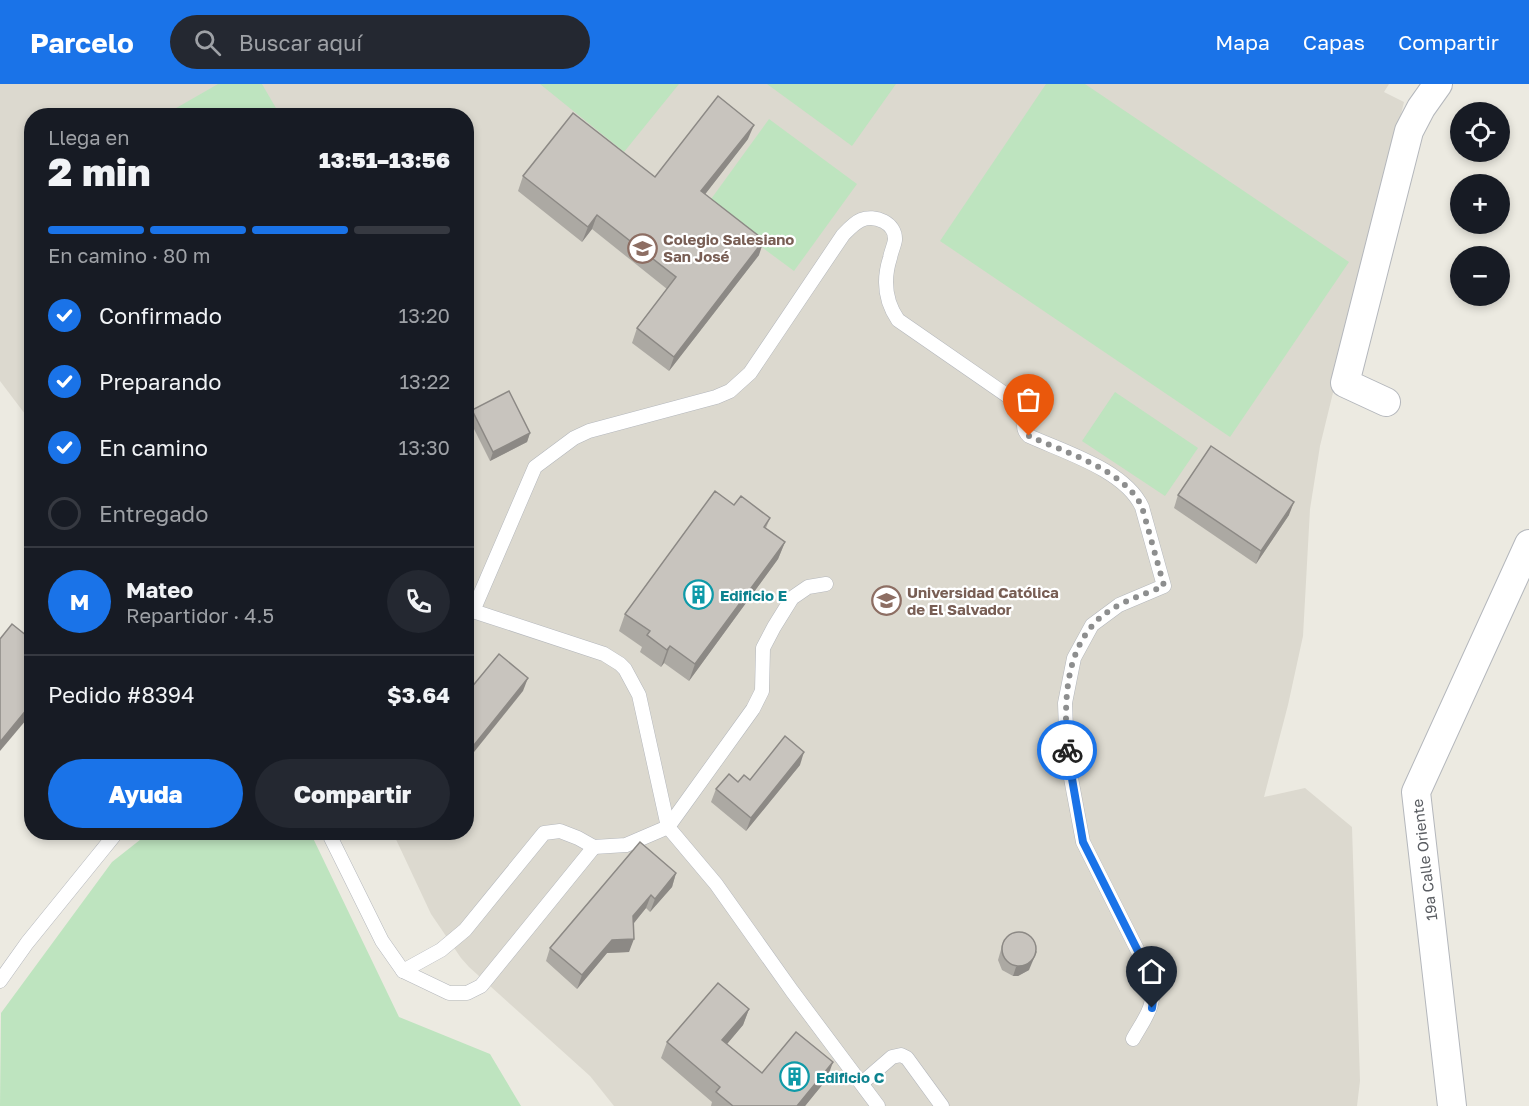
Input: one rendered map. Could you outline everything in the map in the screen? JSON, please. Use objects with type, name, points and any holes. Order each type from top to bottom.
[{"type":"street","points":[[1386,402],[1346,383],[1409,131],[1421,108],[1438,84]]},
{"type":"street","name":"19a Calle Oriente","points":[[1452,1106],[1416,792],[1526,559]]},
{"type":"lane","points":[[474,609],[535,468],[574,438],[589,431],[716,397],[730,391],[750,373],[843,235],[860,220],[869,218],[882,220],[888,225],[895,238],[885,279],[888,300],[898,320],[1031,412],[1023,425],[1024,431],[1029,436],[1111,473],[1137,496],[1142,507],[1164,586],[1119,605],[1092,625],[1074,658],[1065,703],[1067,757],[1083,842],[1151,977],[1154,992],[1152,1008],[1134,1039]]},
{"type":"lane","points":[[404,971],[441,950],[465,930],[544,833],[560,831],[594,847],[627,845],[668,827],[753,709],[762,691],[763,648],[792,598],[808,587],[826,584]]},
{"type":"lane","points":[[474,611],[604,654],[620,664],[639,695],[668,827],[716,884],[878,1106]]},
{"type":"lane","points":[[0,981],[27,943],[111,840]]},
{"type":"lane","points":[[332,840],[382,941],[404,971],[449,993],[467,993],[481,986],[594,847]]},
{"type":"lane","points":[[862,1083],[892,1057],[901,1054],[907,1058],[942,1106]]},
{"type":"shaded area","name":"Universidad Católica de El Salvador","points":[[0,84],[1389,84],[1384,92],[1404,102],[1320,446],[1310,509],[1303,636],[1264,797],[1305,788],[1352,827],[1360,1081],[1357,1106],[614,1106],[590,1076],[461,958],[431,914],[396,840],[474,840],[474,108],[24,108],[24,413],[0,381]]},
{"type":"green space","points":[[218,84],[262,84],[276,108],[176,108]]},
{"type":"green space","points":[[540,84],[679,84],[624,152]]},
{"type":"green space","points":[[767,84],[896,84],[852,146]]},
{"type":"green space","points":[[1046,84],[1085,84],[1349,262],[1230,437],[940,241]]},
{"type":"green space","points":[[769,119],[857,184],[794,271],[706,206]]},
{"type":"green space","points":[[1115,392],[1198,448],[1165,496],[1082,441]]},
{"type":"green space","points":[[140,840],[314,840],[399,1017],[490,1054],[521,1106],[0,1106],[1,1013],[112,862]]},
{"type":"building","points":[[718,96],[754,125],[701,191],[764,240],[674,357],[637,328],[676,277],[597,215],[588,227],[523,176],[573,113],[655,177]]},
{"type":"building","points":[[509,391],[530,433],[493,452],[474,414],[474,409]]},
{"type":"building","points":[[1211,446],[1294,502],[1261,551],[1178,495]]},
{"type":"building","name":"Edificio E","points":[[715,491],[734,505],[741,496],[770,518],[764,527],[785,542],[695,664],[670,646],[667,650],[647,635],[650,631],[625,614]]},
{"type":"building","points":[[12,624],[24,634],[24,713],[0,742],[0,639]]},
{"type":"building","points":[[499,654],[528,678],[474,745],[474,684]]},
{"type":"building","points":[[785,736],[804,752],[751,818],[716,789],[729,774],[738,782],[744,775],[750,780]]},
{"type":"building","points":[[640,842],[676,873],[655,899],[651,895],[633,916],[634,939],[612,940],[582,975],[550,948]]},
{"type":"building","points":[[1019,932],[1031,937],[1036,949],[1031,961],[1019,966],[1007,961],[1002,949],[1007,937]]},
{"type":"building","points":[[718,983],[749,1009],[722,1040],[762,1073],[796,1032],[833,1062],[797,1106],[733,1106],[716,1092],[720,1087],[667,1042]]},
{"type":"way so far","points":[[1029,436],[1111,473],[1137,496],[1164,586],[1119,605],[1102,616],[1087,633],[1074,658],[1065,703],[1067,750]]},
{"type":"place","name":"Colegio Salesiano San José","points":[[642,248]]},
{"type":"place","name":"Edificio E","points":[[699,595]]},
{"type":"place","name":"Universidad Católica de El Salvador","points":[[886,601]]},
{"type":"place","name":"Edificio C","points":[[795,1077]]},
{"type":"route","points":[[1067,750],[1083,842],[1151,977],[1154,992],[1152,1008]]}]
